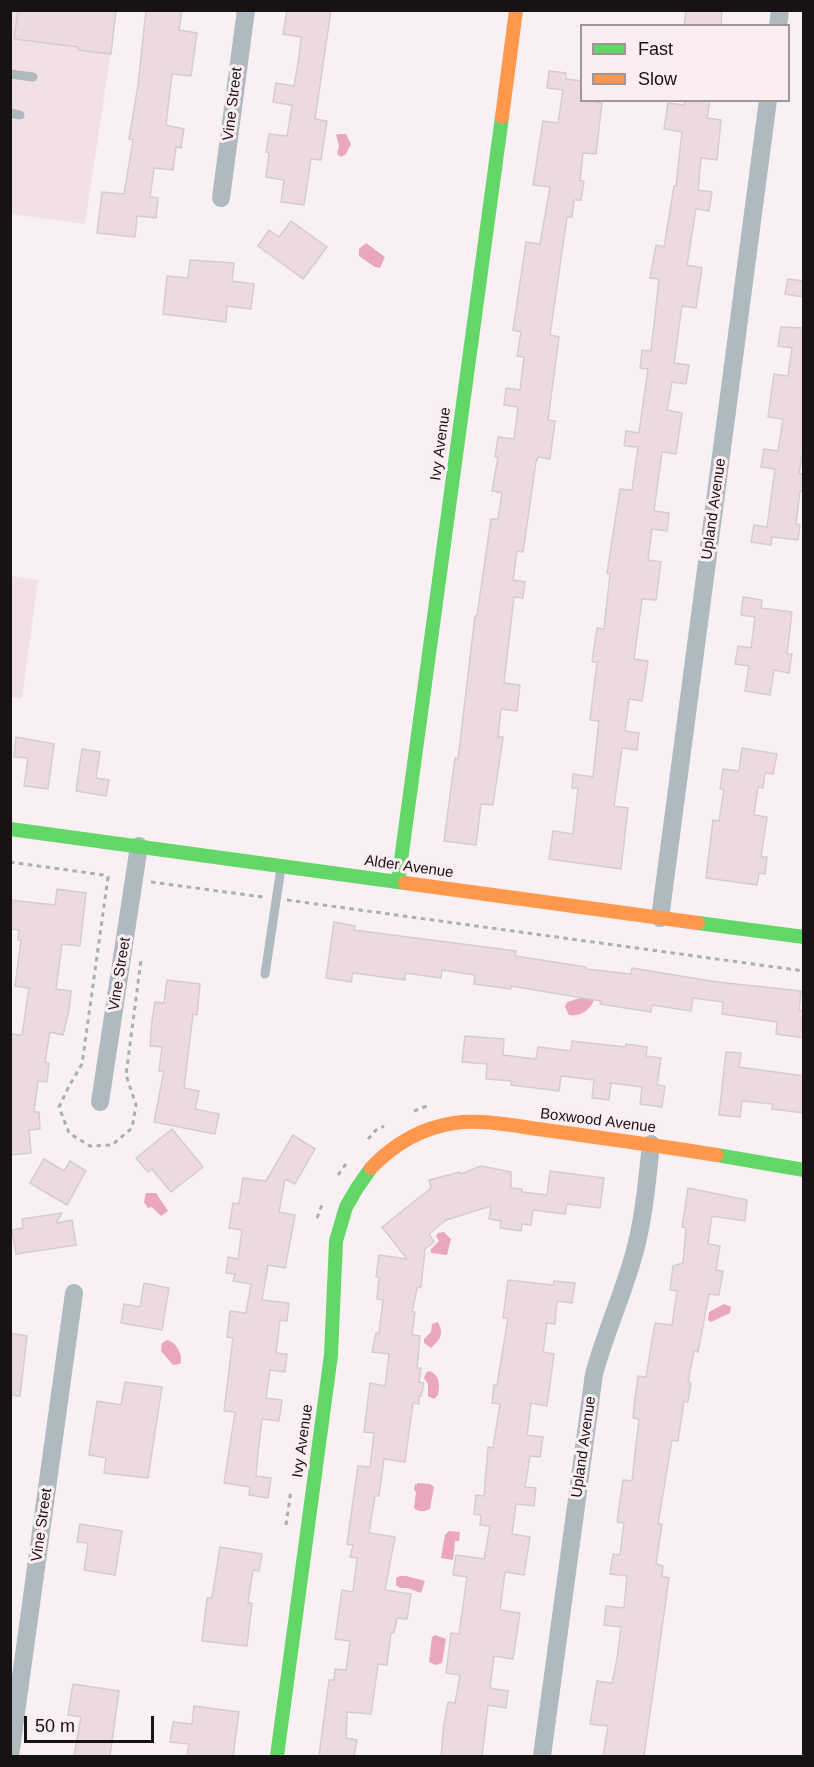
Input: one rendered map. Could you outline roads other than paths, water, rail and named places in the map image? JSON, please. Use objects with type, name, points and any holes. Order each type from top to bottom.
[{"type":"street","name":"Vine Street","points":[[221,198],[246,10]]},
{"type":"street","name":"Ivy Avenue","points":[[398,882],[516,10]]},
{"type":"street","name":"Upland Avenue","points":[[660,918],[768,102]]},
{"type":"street","name":"Alder Avenue","points":[[10,829],[804,938]]},
{"type":"street","name":"Vine Street","points":[[100,1102],[139,846]]},
{"type":"street","name":"Boxwood Avenue","points":[[392,1146],[427,1129],[474,1121],[651,1144],[804,1170]]},
{"type":"street","name":"Upland Avenue","points":[[542,1756],[594,1374],[634,1255],[651,1144]]},
{"type":"street","name":"Ivy Avenue","points":[[277,1756],[331,1352],[336,1241],[344,1209],[363,1176],[392,1146]]},
{"type":"street","name":"Vine Street","points":[[10,1756],[74,1293]]},
{"type":"lane","points":[[10,74],[33,76]]},
{"type":"lane","points":[[265,974],[281,866]]}]
